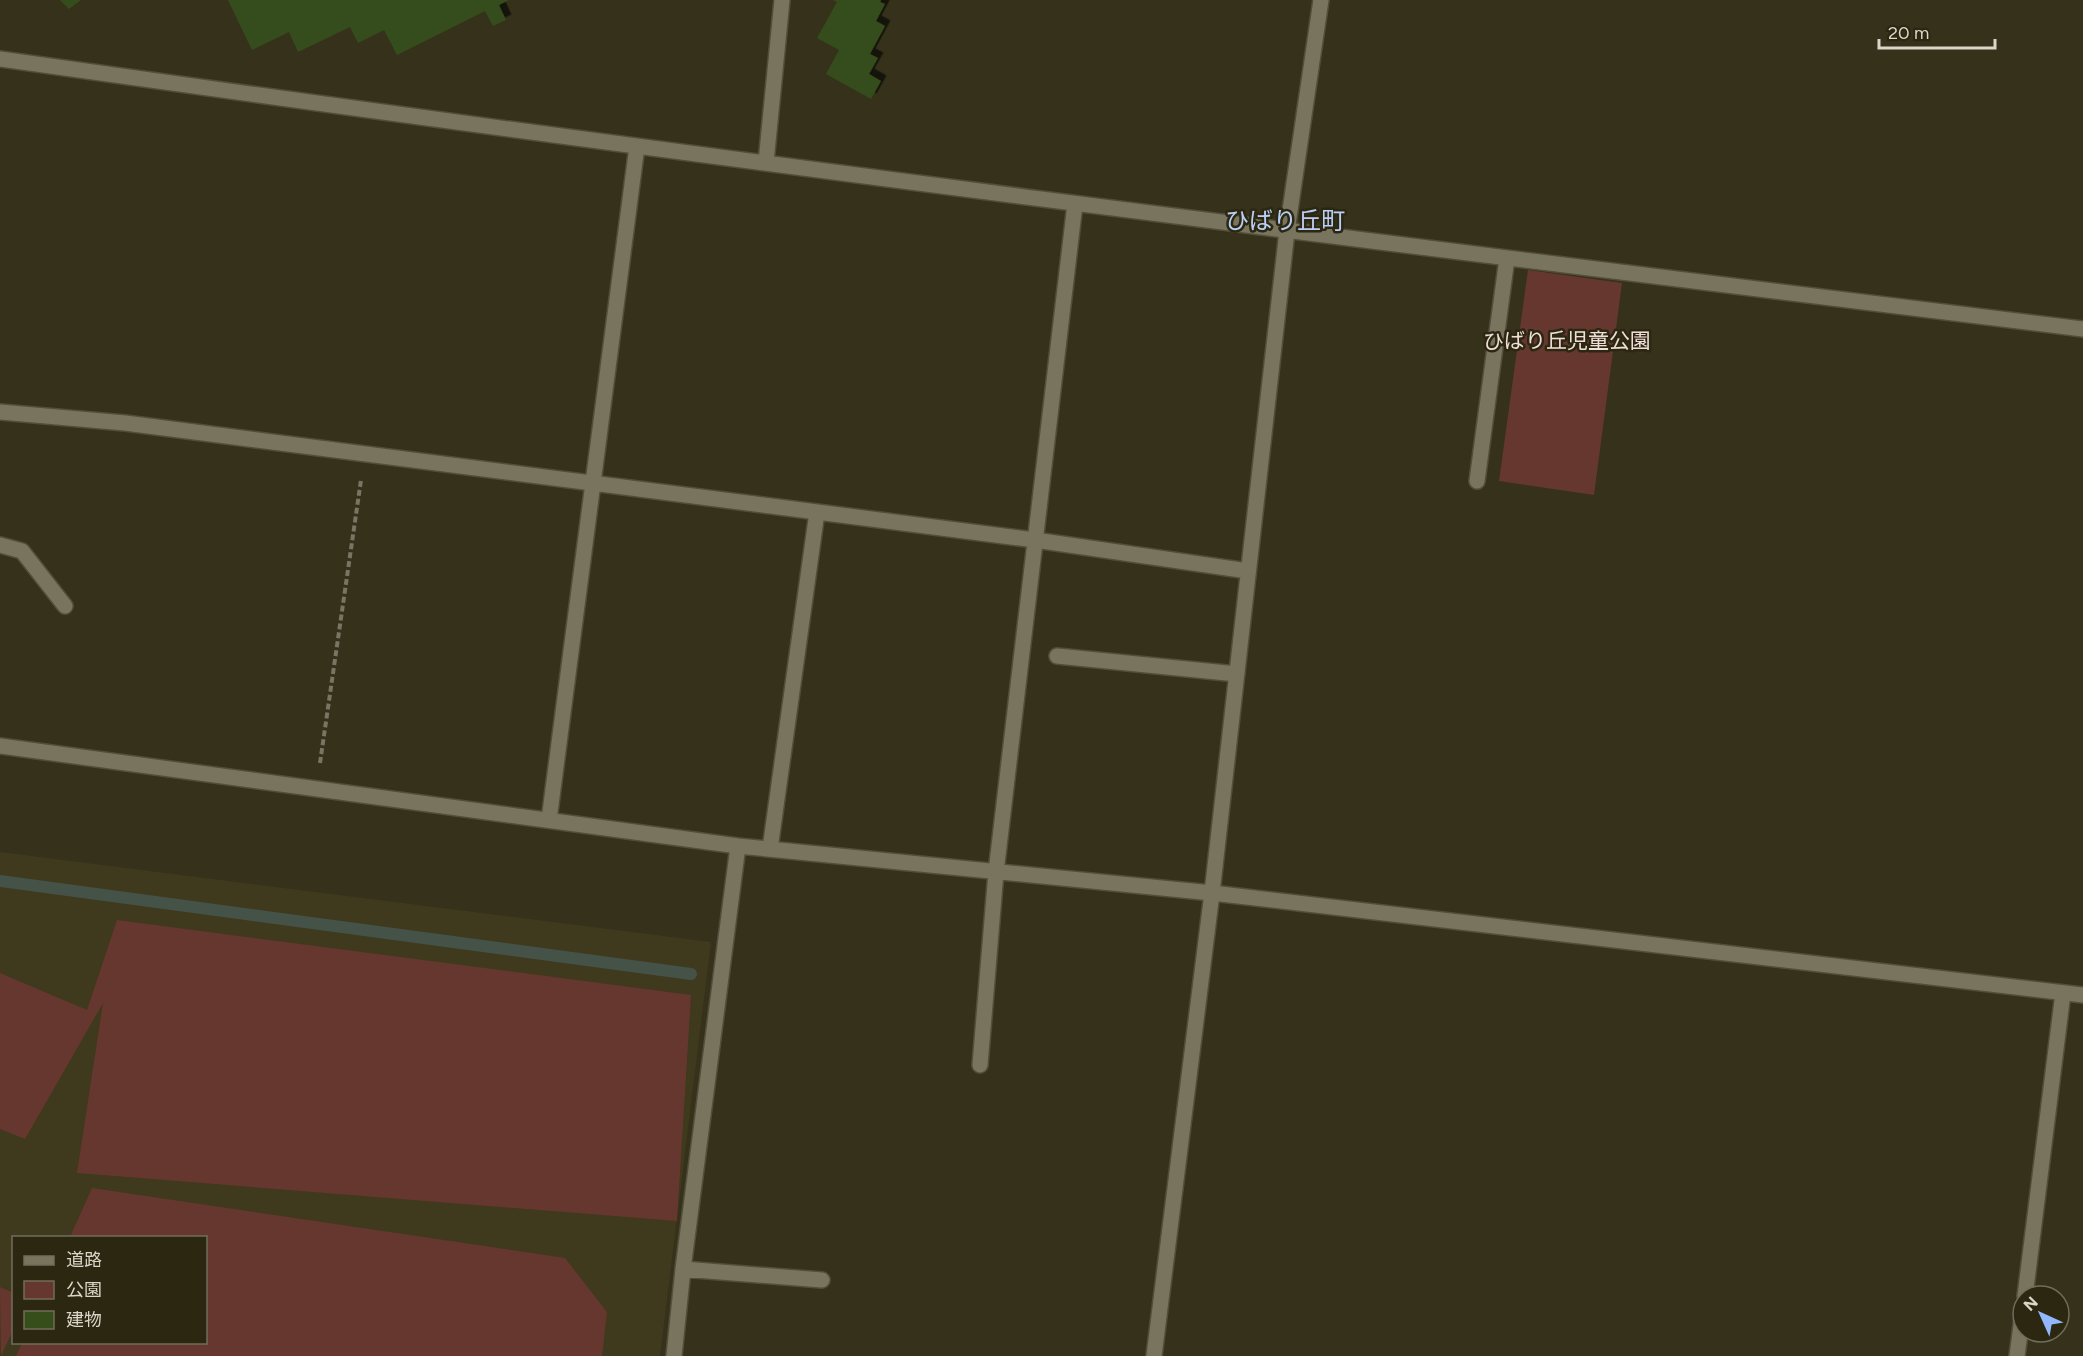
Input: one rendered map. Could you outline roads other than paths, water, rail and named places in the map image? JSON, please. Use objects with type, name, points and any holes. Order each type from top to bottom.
[{"type":"street","points":[[766,162],[782,0]]},
{"type":"street","points":[[1154,1356],[1212,893],[1287,231],[1321,0]]},
{"type":"street","points":[[0,59],[440,122],[766,162],[1287,231],[2083,329]]},
{"type":"street","points":[[549,820],[637,146]]},
{"type":"street","points":[[980,1065],[996,872],[1075,204]]},
{"type":"street","points":[[1477,481],[1507,258]]},
{"type":"street","points":[[0,412],[125,423],[365,453],[1035,540],[1248,571]]},
{"type":"street","points":[[770,849],[816,512]]},
{"type":"street","points":[[0,545],[22,551],[65,606]]},
{"type":"street","points":[[1057,656],[1237,674]]},
{"type":"street","points":[[0,746],[738,846],[1212,893],[2083,995]]},
{"type":"street","points":[[674,1356],[683,1269],[738,846]]},
{"type":"street","points":[[2027,1284],[2063,993]]},
{"type":"street","points":[[683,1269],[822,1280]]},
{"type":"waterway","points":[[0,881],[691,974]]},
{"type":"district","name":"ひばり丘町","points":[[1285,220]]},
{"type":"park label","name":"ひばり丘児童公園","points":[[1567,340]]}]
